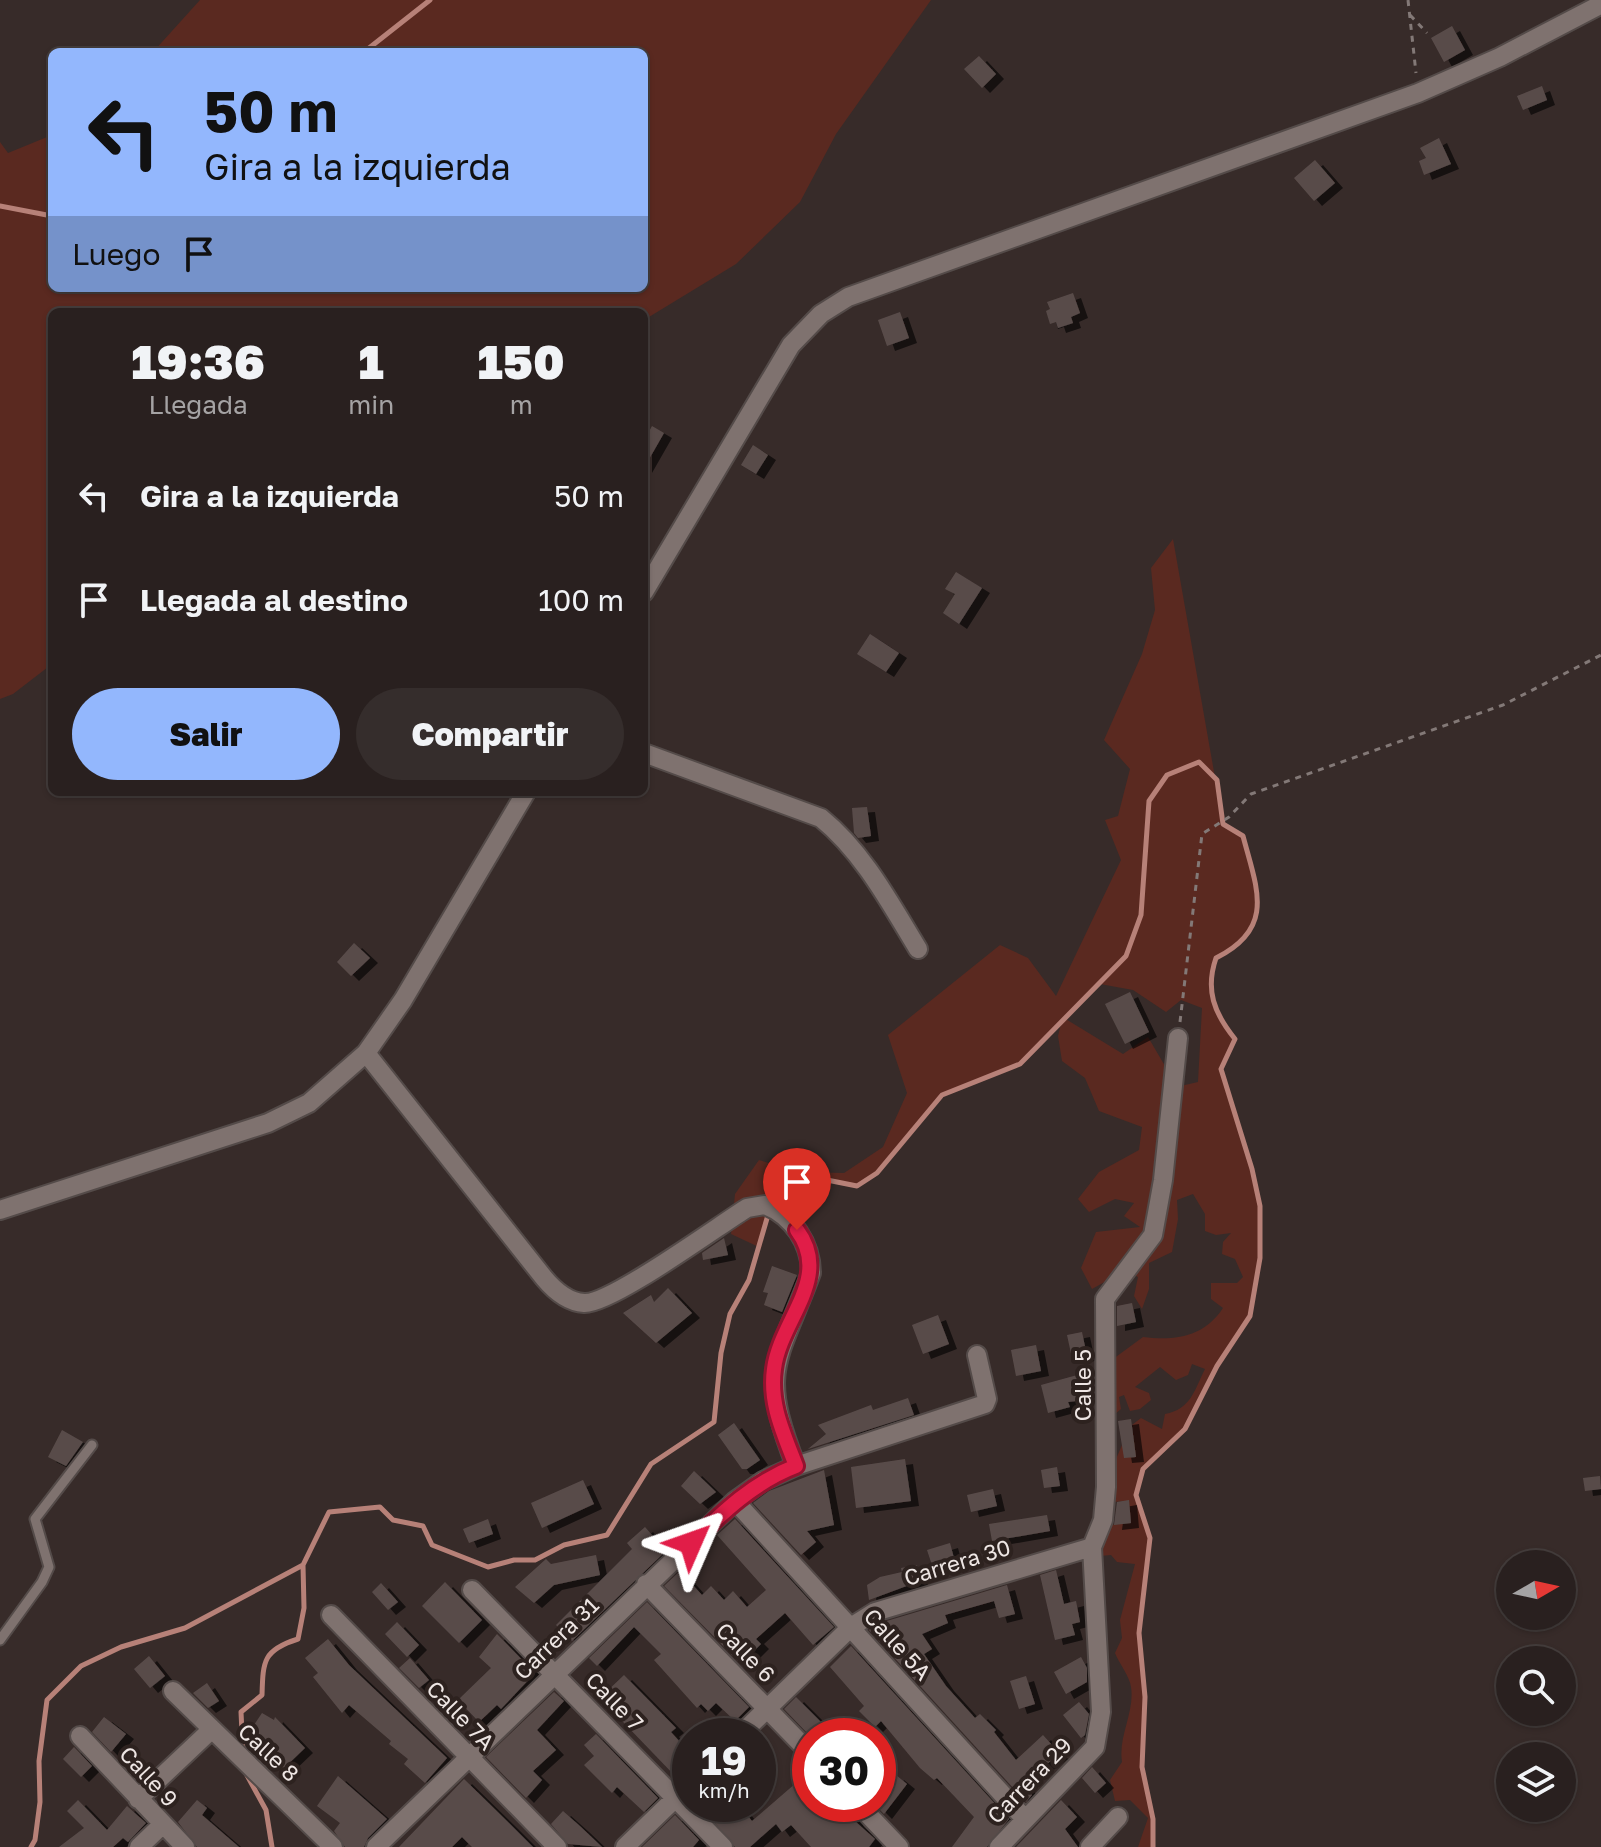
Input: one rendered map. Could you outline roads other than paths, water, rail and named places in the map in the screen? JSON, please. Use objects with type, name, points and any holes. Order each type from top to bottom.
[{"type":"street","points":[[648,585],[791,345],[821,314],[848,297],[1418,93],[1500,57],[1596,7]]},
{"type":"street","points":[[648,754],[821,818],[834,829],[878,883],[918,949]]},
{"type":"street","points":[[0,1210],[268,1123],[309,1103],[366,1053],[403,1000],[524,796]]},
{"type":"street","name":"Calle 5","points":[[1095,1747],[1101,1712],[1092,1547],[1103,1520],[1106,1487],[1105,1299],[1153,1235],[1163,1180],[1178,1038]]},
{"type":"street","points":[[366,1053],[549,1284],[578,1302],[599,1302],[630,1286],[747,1208],[765,1205],[788,1221],[803,1238],[811,1261],[811,1273],[774,1366],[772,1386],[781,1428],[796,1466]]},
{"type":"street","name":"Carrera 31","points":[[376,1847],[735,1501],[778,1473],[796,1466],[977,1409],[987,1399],[977,1355]]},
{"type":"street","name":"Calle 5A","points":[[735,1501],[1025,1819]]},
{"type":"street","name":"Carrera 30","points":[[758,1718],[851,1627],[875,1612],[1092,1547]]},
{"type":"street","name":"Calle 6","points":[[646,1584],[792,1734]]},
{"type":"street","name":"Calle 7","points":[[472,1590],[672,1795]]},
{"type":"street","name":"Calle 7A","points":[[331,1615],[557,1847]]},
{"type":"street","name":"Calle 8","points":[[173,1691],[333,1847]]},
{"type":"street","points":[[138,1799],[211,1730]]},
{"type":"street","name":"Calle 9","points":[[80,1736],[185,1847]]},
{"type":"street","name":"Carrera 29","points":[[999,1847],[1095,1747]]},
{"type":"street","points":[[625,1847],[672,1801]]},
{"type":"street","points":[[1090,1847],[1118,1817]]},
{"type":"street","name":"Calle 7","points":[[699,1822],[723,1847]]},
{"type":"street","points":[[875,1822],[899,1847]]},
{"type":"street","points":[[139,1847],[162,1825]]},
{"type":"lane","points":[[0,1640],[42,1582],[49,1567],[35,1519],[92,1445]]},
{"type":"waterway","points":[[369,48],[430,0]]},
{"type":"waterway","points":[[0,206],[48,215]]},
{"type":"waterway","points":[[776,1202],[827,1180],[857,1186],[877,1173],[942,1095],[1020,1064],[1126,956],[1141,915],[1149,801],[1167,775],[1199,762],[1217,780],[1223,824],[1243,836],[1256,890],[1255,920],[1248,934],[1216,958],[1211,980],[1217,1010],[1235,1039],[1221,1069],[1252,1169],[1260,1206],[1260,1258],[1250,1316],[1217,1366],[1185,1429],[1143,1469],[1136,1495],[1150,1538],[1139,1633],[1145,1697],[1142,1767],[1153,1819],[1153,1847]]},
{"type":"waterway","points":[[31,1847],[35,1840],[40,1802],[39,1761],[47,1700],[81,1666],[121,1647],[185,1628],[303,1565],[329,1512],[380,1507],[393,1520],[423,1526],[432,1545],[488,1567],[514,1560],[535,1560],[564,1545],[607,1535],[651,1464],[714,1422],[721,1353],[730,1314],[749,1280],[768,1215]]},
{"type":"waterway","points":[[243,1754],[241,1712],[262,1695],[267,1658],[286,1643],[298,1639],[304,1608],[303,1565]]},
{"type":"waterway","points":[[243,1768],[266,1810],[272,1847]]}]
